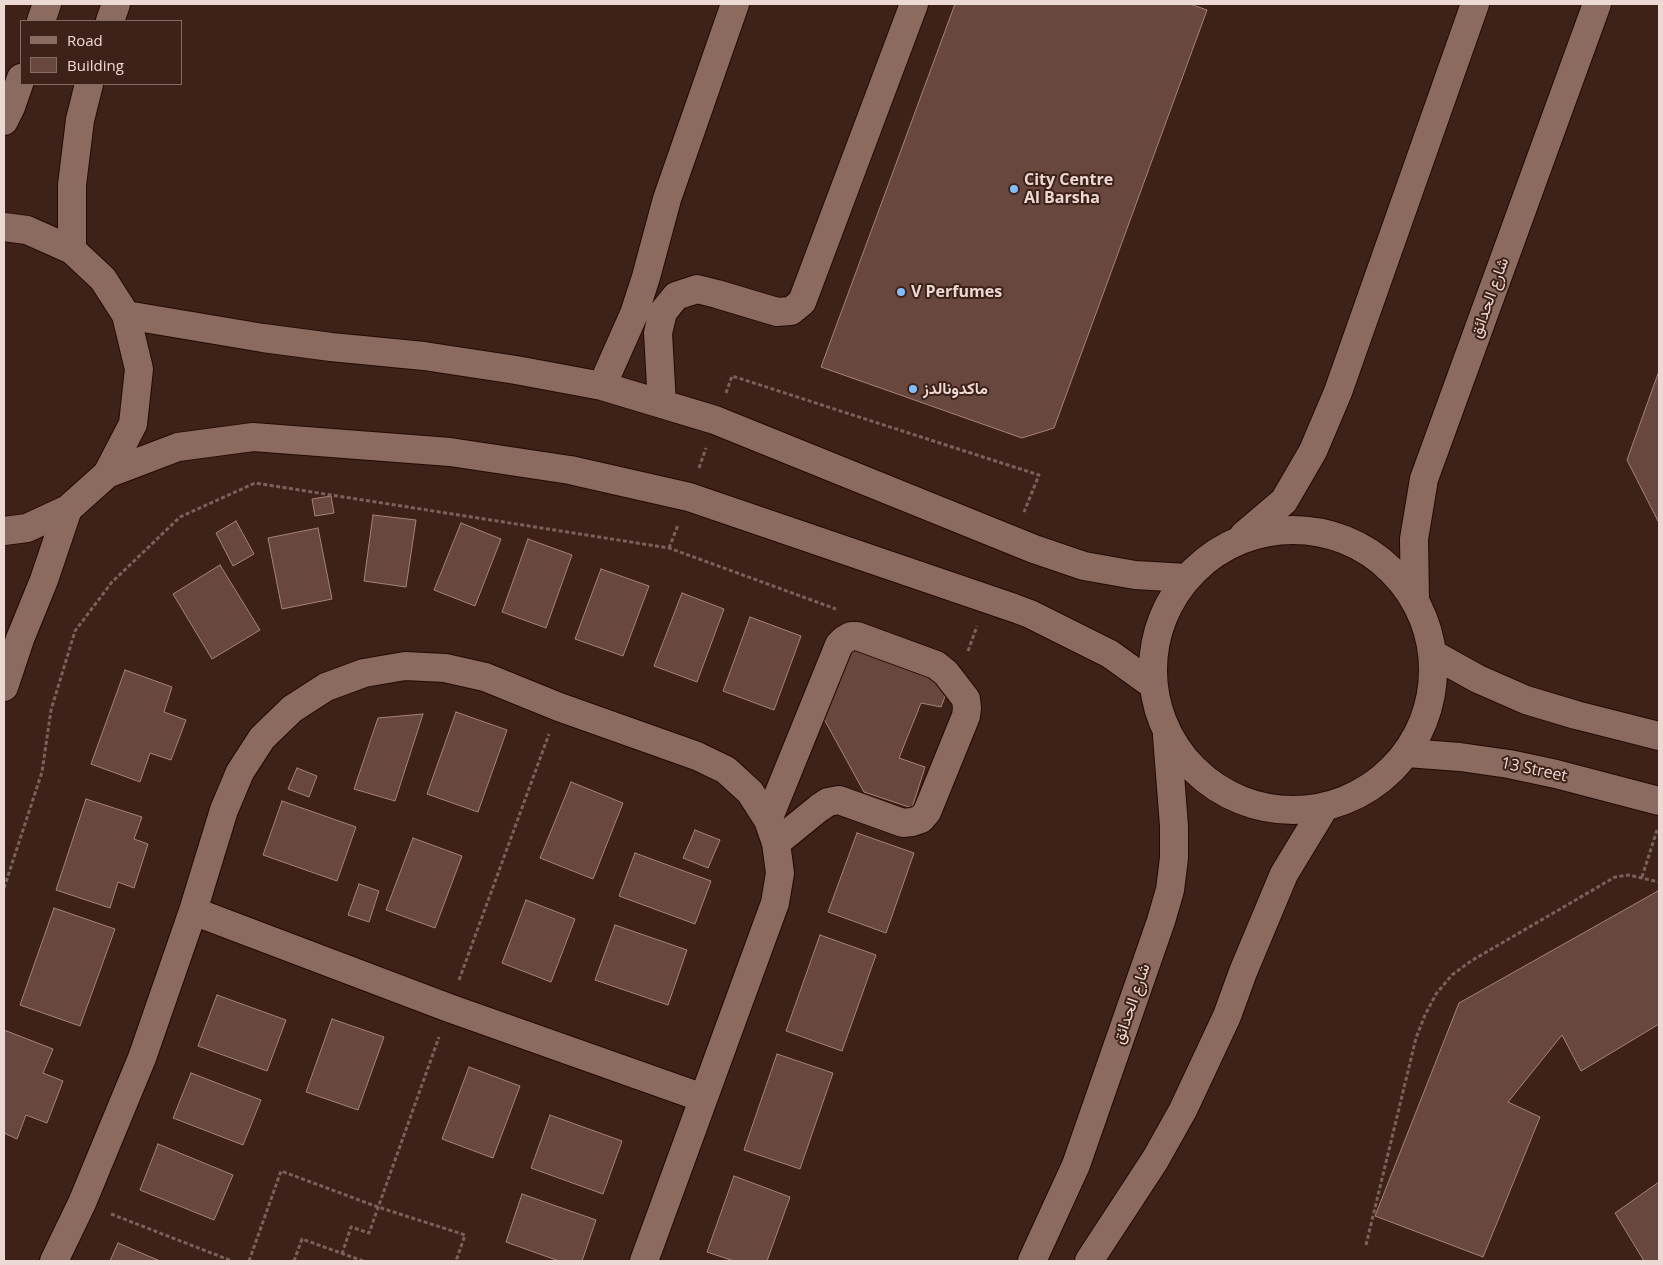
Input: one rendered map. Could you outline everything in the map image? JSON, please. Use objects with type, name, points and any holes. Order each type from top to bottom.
[{"type":"street","points":[[41,20],[47,4]]},
{"type":"street","points":[[110,20],[116,4]]},
{"type":"street","points":[[602,386],[634,314],[667,199],[735,4]]},
{"type":"street","points":[[662,404],[658,333],[663,312],[676,296],[697,289],[777,312],[790,311],[802,302],[914,4]]},
{"type":"street","points":[[1238,540],[1277,530],[1300,529],[1335,535],[1366,550],[1394,571],[1414,599],[1426,625],[1434,675],[1426,716],[1417,735],[1407,753],[1388,774],[1365,791],[1339,804],[1292,812],[1261,808],[1230,797],[1204,780],[1184,759],[1167,734],[1158,710],[1153,685],[1153,653],[1163,617],[1171,601],[1187,578],[1211,556],[1238,540],[1284,500],[1313,451],[1338,392],[1475,4]]},
{"type":"street","name":"شارع الحدائق","points":[[1414,599],[1414,539],[1424,479],[1597,4]]},
{"type":"street","points":[[4,121],[20,81]]},
{"type":"street","points":[[72,250],[72,185],[80,120],[89,85]]},
{"type":"street","points":[[4,227],[27,230],[72,250],[103,279],[126,315],[139,369],[133,424],[107,474],[68,509],[27,528],[4,531]]},
{"type":"street","points":[[126,315],[263,338],[434,357],[602,386],[715,420],[1012,540],[1084,566],[1135,575],[1187,578]]},
{"type":"street","points":[[107,474],[178,447],[253,437],[450,452],[570,470],[689,497],[1030,614],[1110,654],[1153,685]]},
{"type":"street","points":[[4,687],[20,638],[44,580],[68,509]]},
{"type":"street","points":[[851,636],[857,636],[936,665],[946,673],[966,700],[966,716],[927,812],[920,819],[903,823],[839,800],[828,802],[772,831],[839,644],[851,636]]},
{"type":"street","points":[[1432,654],[1478,680],[1526,700],[1659,736]]},
{"type":"street","points":[[54,1261],[82,1202],[142,1058],[193,911],[224,810],[240,772],[262,738],[292,709],[326,687],[364,673],[404,666],[445,668],[485,677],[559,707],[697,756],[726,770],[750,792],[772,831],[780,873],[775,903],[644,1261]]},
{"type":"street","name":"شارع الحدائق","points":[[1032,1261],[1076,1165],[1161,921],[1170,890],[1174,858],[1174,826],[1167,734]]},
{"type":"street","name":"13 Street","points":[[1407,753],[1460,756],[1509,764],[1556,774],[1659,801]]},
{"type":"street","points":[[1089,1261],[1155,1160],[1183,1110],[1219,1033],[1242,972],[1284,874],[1324,808]]},
{"type":"street","points":[[193,911],[449,1008],[703,1098]]},
{"type":"path","points":[[669,548],[732,376],[1038,475],[1012,540]]},
{"type":"path","points":[[4,888],[42,772],[51,710],[75,631],[112,582],[180,517],[256,483],[669,548],[845,612]]},
{"type":"path","points":[[965,656],[988,599]]},
{"type":"path","points":[[1642,877],[1659,824]]},
{"type":"path","points":[[1366,1245],[1416,1038],[1436,994],[1452,976],[1472,960],[1616,877],[1629,875],[1659,882]]},
{"type":"path","points":[[249,1261],[281,1172],[378,1207],[465,1235],[456,1261]]},
{"type":"path","points":[[82,1202],[232,1261]]},
{"type":"path","points":[[294,1261],[302,1239],[363,1261]]},
{"type":"building","name":"City Centre Al Barsha","points":[[955,4],[1190,4],[1207,10],[1054,428],[1022,438],[821,367]]},
{"type":"building","points":[[1659,371],[1659,523],[1627,460]]},
{"type":"building","points":[[331,496],[334,513],[315,516],[312,499]]},
{"type":"building","points":[[373,515],[416,520],[406,587],[364,581]]},
{"type":"building","points":[[236,521],[254,554],[233,566],[216,533]]},
{"type":"building","points":[[461,523],[501,539],[475,606],[434,590]]},
{"type":"building","points":[[318,528],[332,599],[282,609],[268,538]]},
{"type":"building","points":[[528,539],[572,555],[546,628],[502,612]]},
{"type":"building","points":[[220,565],[260,630],[212,659],[173,594]]},
{"type":"building","points":[[601,569],[649,586],[623,656],[575,639]]},
{"type":"building","points":[[682,593],[724,609],[697,682],[654,666]]},
{"type":"building","points":[[750,617],[801,636],[774,710],[723,691]]},
{"type":"building","points":[[853,646],[950,683],[941,707],[921,703],[899,758],[925,767],[912,808],[864,792],[824,719]]},
{"type":"building","points":[[125,670],[172,687],[164,712],[186,720],[171,760],[150,753],[140,782],[91,764]]},
{"type":"building","points":[[456,712],[507,730],[478,812],[427,794]]},
{"type":"building","points":[[423,714],[395,801],[354,789],[378,718]]},
{"type":"building","points":[[297,768],[317,776],[309,797],[288,789]]},
{"type":"building","points":[[571,782],[623,803],[593,879],[540,858]]},
{"type":"building","points":[[86,799],[142,817],[134,839],[148,844],[134,888],[118,882],[110,908],[56,890]]},
{"type":"building","points":[[282,801],[356,827],[337,881],[263,855]]},
{"type":"building","points":[[695,830],[720,840],[708,868],[683,858]]},
{"type":"building","points":[[857,833],[914,853],[886,933],[828,912]]},
{"type":"building","points":[[413,838],[462,856],[435,928],[386,910]]},
{"type":"building","points":[[635,853],[711,881],[695,924],[619,896]]},
{"type":"building","points":[[359,884],[379,891],[369,922],[348,915]]},
{"type":"building","points":[[1658,891],[1659,1024],[1581,1071],[1562,1035],[1508,1102],[1540,1117],[1483,1257],[1375,1216],[1459,1003]]},
{"type":"building","points":[[526,900],[575,919],[551,982],[502,963]]},
{"type":"building","points":[[54,908],[115,929],[80,1026],[20,1005]]},
{"type":"building","points":[[615,925],[687,950],[668,1005],[595,980]]},
{"type":"building","points":[[820,935],[876,955],[842,1051],[786,1031]]},
{"type":"building","points":[[217,995],[286,1020],[267,1071],[198,1046]]},
{"type":"building","points":[[332,1019],[384,1037],[358,1110],[306,1092]]},
{"type":"building","points":[[4,1030],[53,1049],[43,1073],[63,1081],[47,1123],[26,1115],[17,1139],[4,1133]]},
{"type":"building","points":[[777,1054],[833,1073],[800,1169],[744,1150]]},
{"type":"building","points":[[469,1067],[520,1086],[493,1158],[442,1139]]},
{"type":"building","points":[[191,1073],[261,1100],[243,1145],[173,1118]]},
{"type":"building","points":[[550,1115],[622,1141],[603,1194],[531,1168]]},
{"type":"building","points":[[158,1144],[233,1175],[214,1220],[140,1190]]},
{"type":"building","points":[[734,1176],[790,1197],[767,1261],[734,1261],[707,1252]]},
{"type":"building","points":[[1659,1182],[1659,1261],[1644,1261],[1615,1213]]},
{"type":"building","points":[[522,1194],[596,1220],[582,1261],[559,1261],[506,1242]]},
{"type":"building","points":[[118,1243],[160,1261],[110,1261]]},
{"type":"place","name":"City Centre Al Barsha","points":[[1014,189]]},
{"type":"place","name":"V Perfumes","points":[[901,292]]},
{"type":"place","name":"ماكدونالدز","points":[[913,389]]}]
